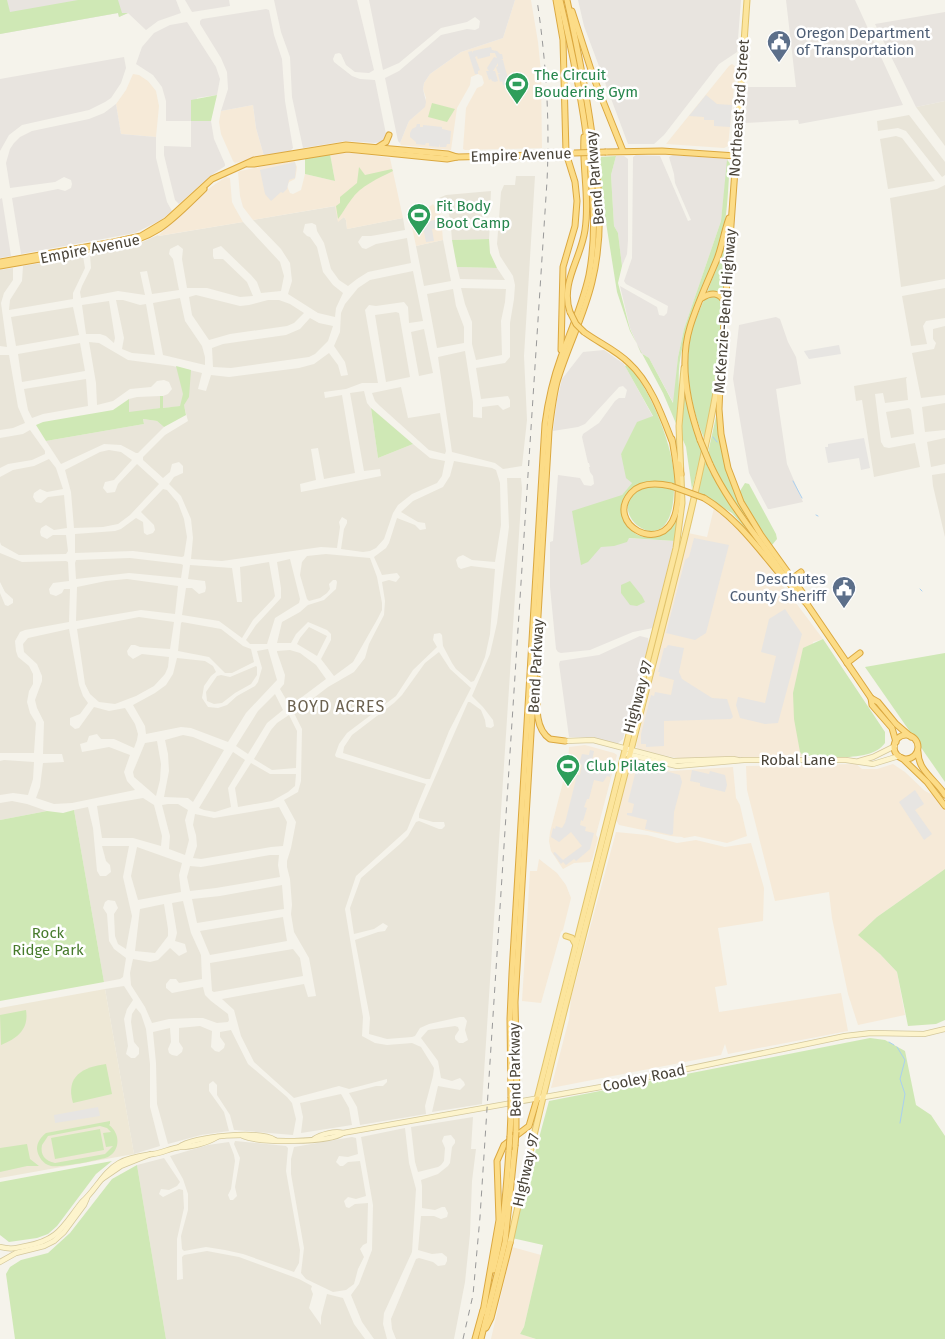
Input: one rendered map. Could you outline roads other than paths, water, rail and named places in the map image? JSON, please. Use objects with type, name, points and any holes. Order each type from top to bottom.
[{"type":"highway","points":[[556,0],[563,40],[566,154],[574,182],[578,209],[563,267],[561,357]]},
{"type":"highway","name":"Bend Parkway","points":[[514,1097],[510,1019],[512,973],[545,424],[548,400],[561,357],[582,302],[593,247],[592,183],[585,124],[574,61],[560,0]]},
{"type":"highway","points":[[568,0],[593,76],[623,151]]},
{"type":"highway","name":"Bend Parkway","points":[[479,1338],[505,1242],[515,1146],[515,1002],[549,431],[558,382],[593,281],[600,226],[599,191],[590,114],[568,0]]},
{"type":"highway","points":[[585,124],[586,223],[582,245],[567,288],[566,301],[576,324],[584,332],[621,356],[635,369],[651,394],[672,439],[680,474]]},
{"type":"highway","points":[[378,147],[386,142],[389,135]]},
{"type":"highway","name":"Empire Avenue","points":[[0,264],[141,236],[164,223],[209,181],[231,169],[248,164],[299,156],[342,145],[448,154],[457,157]]},
{"type":"highway","name":"Empire Avenue","points":[[248,164],[254,160],[323,150],[358,150],[449,159],[457,157],[623,151],[662,151],[736,156]]},
{"type":"highway","name":"Northeast 3rd Street","points":[[730,216],[736,156]]},
{"type":"highway","name":"McKenzie-Bend Highway","points":[[730,216],[725,228],[720,252],[690,328],[686,347],[687,392],[692,418],[710,464],[732,505],[797,595],[807,604]]},
{"type":"highway","name":"McKenzie-Bend Highway","points":[[730,216],[731,230],[721,363],[720,421],[725,458],[736,492],[751,518],[793,578],[807,604],[847,663],[872,698],[911,737]]},
{"type":"highway","points":[[701,298],[710,294],[716,294],[720,296],[725,304]]},
{"type":"highway","points":[[672,439],[677,483],[677,506],[670,525],[658,533],[647,535],[634,530],[628,523],[625,504],[630,494],[638,488],[649,484],[671,486],[704,498],[723,510],[739,526],[797,595]]},
{"type":"highway","points":[[793,578],[801,572]]},
{"type":"highway","points":[[537,646],[539,724],[544,734],[550,739],[565,741]]},
{"type":"highway","points":[[847,663],[860,653]]},
{"type":"highway","name":"McKenzie-Bend Highway","points":[[872,698],[872,705],[892,728],[895,744]]},
{"type":"highway","points":[[945,795],[920,765],[917,742],[911,737],[900,737],[895,744],[900,757],[927,782],[945,806]]},
{"type":"highway","points":[[900,757],[906,759],[913,757],[918,750]]},
{"type":"highway","points":[[479,1338],[499,1220],[496,1161],[504,1145],[529,1126],[537,1099]]},
{"type":"highway","name":"Bend Parkway","points":[[483,1312],[505,1211],[510,1136],[514,1112]]},
{"type":"highway","points":[[479,1338],[491,1318],[510,1243]]},
{"type":"main road","name":"Northeast 3rd Street","points":[[736,156],[747,0]]},
{"type":"main road","name":"Highway 97","points":[[537,1099],[680,529],[682,503],[680,474],[681,384],[686,347]]},
{"type":"main road","name":"Highway 97","points":[[543,1098],[682,552],[721,363]]},
{"type":"main road","points":[[660,636],[658,633],[666,588]]},
{"type":"main road","name":"Robal Lane","points":[[565,741],[590,740],[677,766],[739,761],[858,762],[873,764],[900,757]]},
{"type":"main road","name":"Robal Lane","points":[[858,762],[873,758],[895,744]]},
{"type":"main road","points":[[566,936],[572,938],[576,945]]},
{"type":"main road","name":"Cooley Road","points":[[0,1247],[12,1250],[46,1241],[57,1234],[102,1179],[121,1166],[151,1154],[202,1139],[256,1135],[275,1140],[314,1139],[318,1136],[338,1132],[343,1134],[543,1098],[845,1036],[871,1033],[924,1034],[945,1029]]},
{"type":"main road","name":"HIghway 97","points":[[510,1243],[543,1098]]},
{"type":"main road","name":"Cooley Road","points":[[0,1262],[16,1253],[44,1246],[54,1241],[64,1232],[87,1198]]},
{"type":"main road","points":[[0,1247],[3,1254],[0,1262]]},
{"type":"waterway","points":[[713,437],[717,442]]},
{"type":"waterway","points":[[793,481],[802,498]]},
{"type":"waterway","points":[[889,1042],[894,1045]]},
{"type":"waterway","points":[[897,1047],[905,1060],[900,1079],[905,1094],[900,1123]]},
{"type":"railway","points":[[463,1339],[473,1295],[480,1217],[547,181],[548,135],[546,90],[537,0]]},
{"type":"place","name":"Oregon Department of Transportation","points":[[779,63]]},
{"type":"place","name":"The Circuit Boudering Gym","points":[[517,105]]},
{"type":"place","name":"Fit Body Boot Camp","points":[[419,236]]},
{"type":"place","name":"Deschutes County Sheriff","points":[[844,609]]},
{"type":"place","name":"Club Pilates","points":[[568,787]]},
{"type":"district","name":"BOYD ACRES","points":[[336,706]]},
{"type":"park label","name":"Rock Ridge Park","points":[[48,942]]}]
